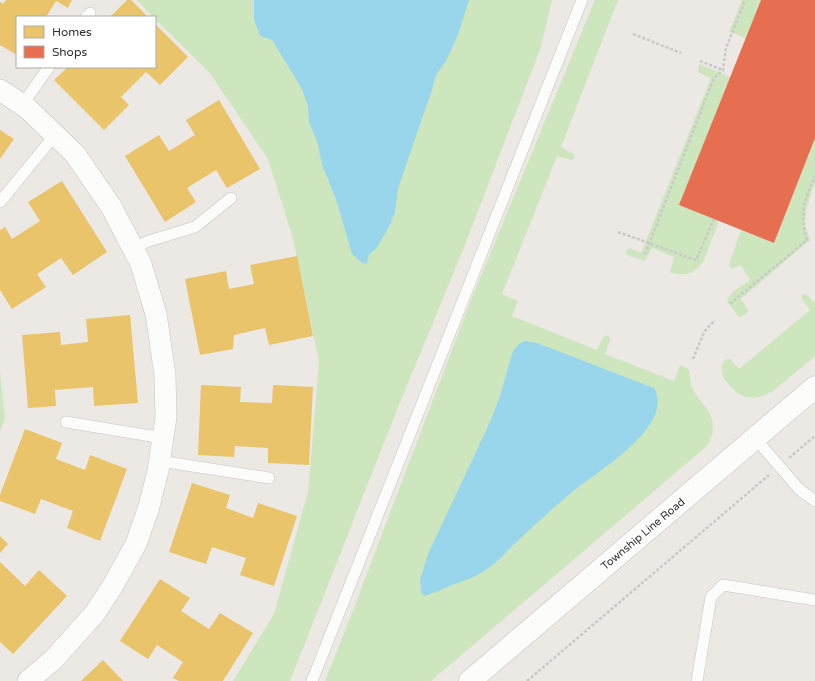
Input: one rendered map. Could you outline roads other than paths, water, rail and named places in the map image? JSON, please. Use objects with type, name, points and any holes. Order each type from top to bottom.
[{"type":"street","points":[[0,90],[27,108],[75,154],[112,208],[141,264],[156,314],[165,375],[166,417],[160,461],[148,510],[136,544],[112,587],[95,612],[54,660],[28,681]]},
{"type":"street","name":"Township Line Road","points":[[470,681],[815,387]]},
{"type":"lane","points":[[312,681],[582,0]]},
{"type":"lane","points":[[22,105],[48,68]]},
{"type":"lane","points":[[0,202],[55,135]]},
{"type":"lane","points":[[133,248],[149,241],[195,227],[231,198]]},
{"type":"lane","points":[[66,422],[163,438]]},
{"type":"lane","points":[[755,438],[800,489],[815,501]]},
{"type":"lane","points":[[160,461],[269,478]]},
{"type":"lane","points":[[697,681],[711,597],[723,584],[815,600]]},
{"type":"water","points":[[254,0],[469,0],[458,35],[446,61],[436,75],[398,188],[395,212],[390,225],[376,249],[369,254],[367,264],[362,263],[352,254],[336,199],[322,165],[318,144],[309,122],[308,106],[302,89],[272,40],[260,36],[254,20]]},
{"type":"water","points":[[525,341],[537,343],[654,388],[658,402],[655,416],[646,430],[620,456],[560,502],[489,568],[472,578],[424,596],[421,592],[420,580],[428,554],[490,422],[500,396],[512,354],[520,343]]}]
